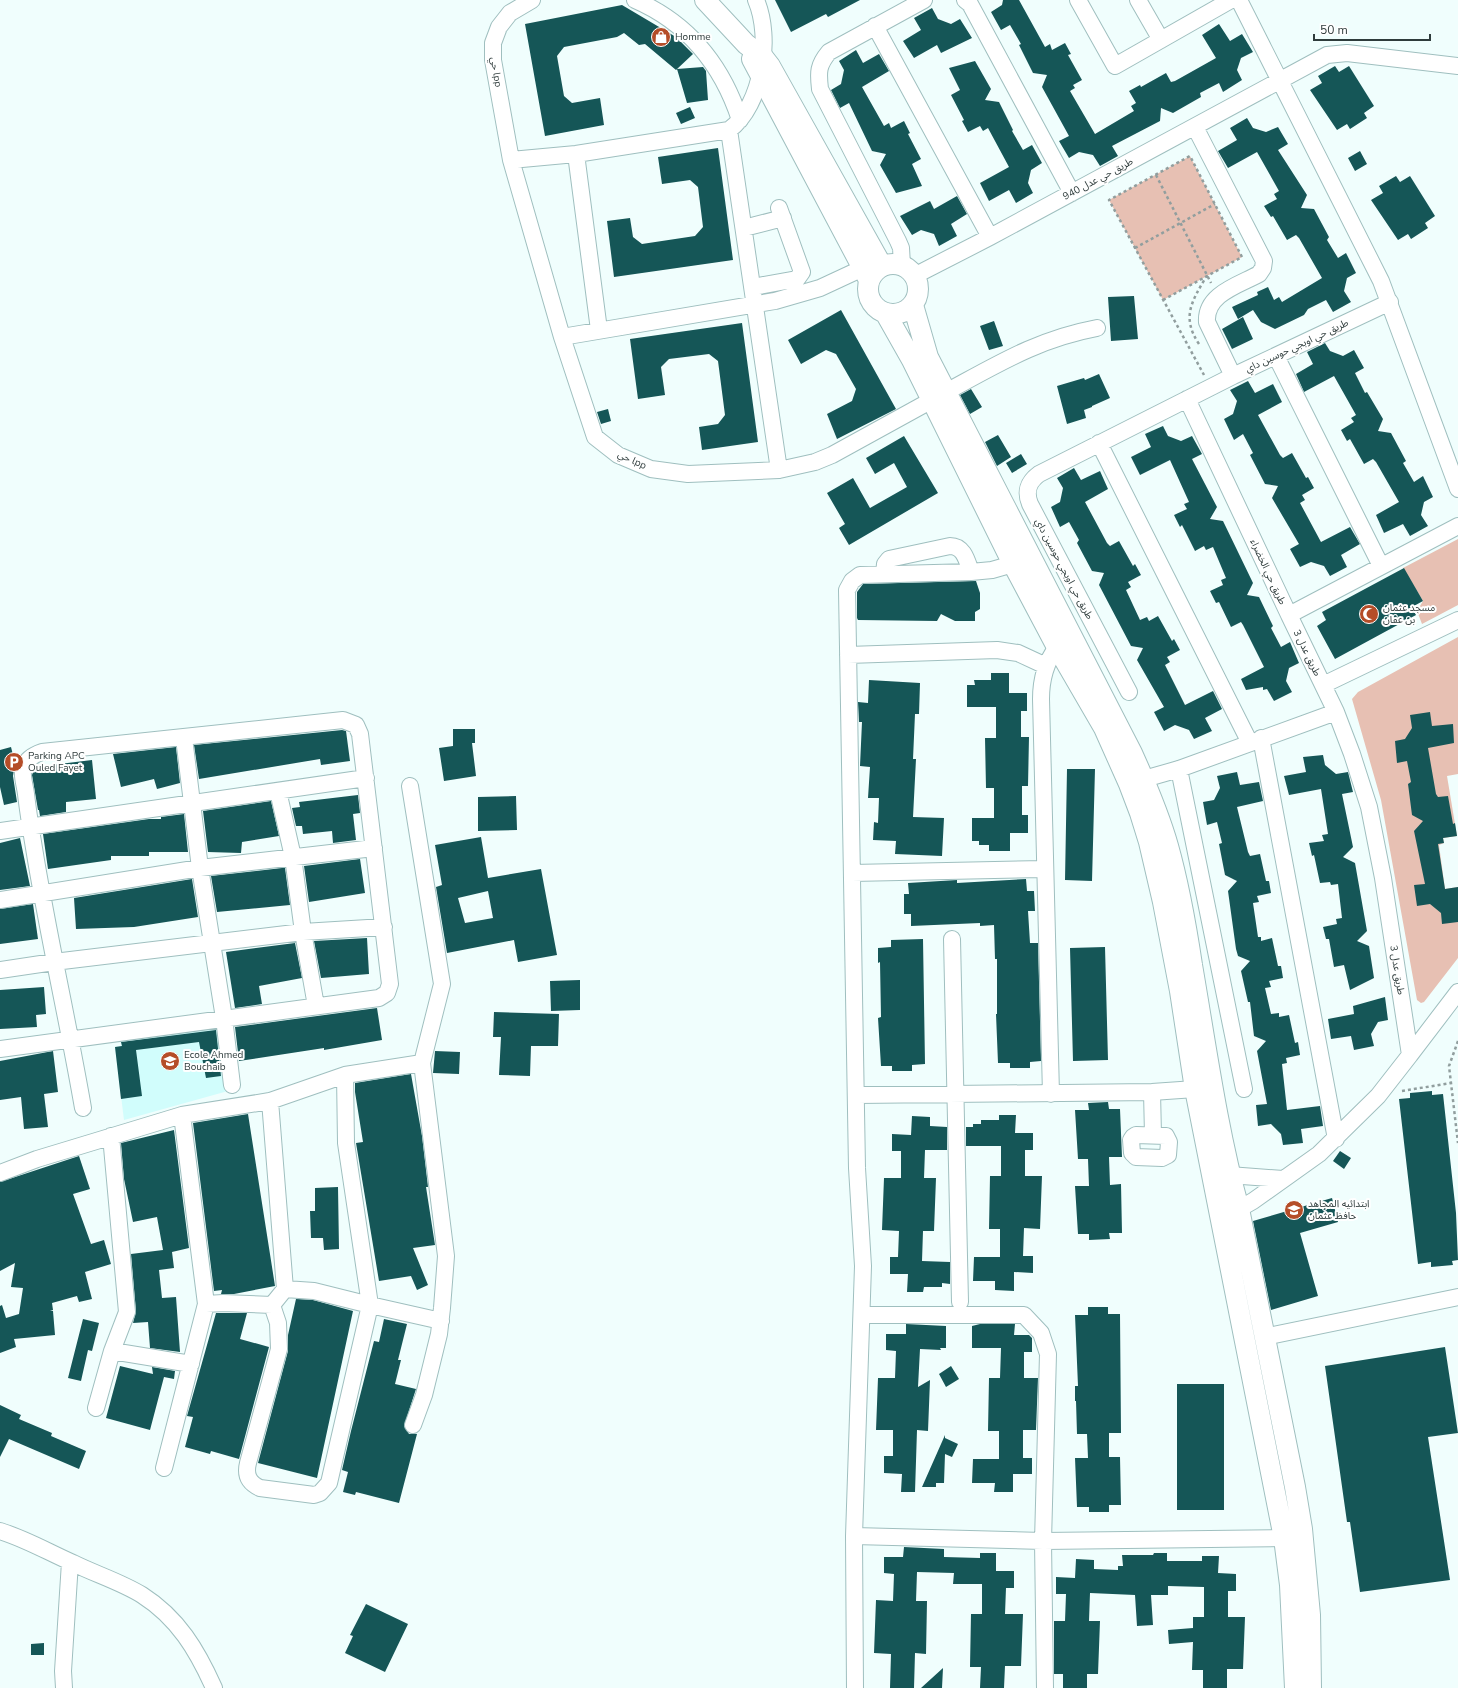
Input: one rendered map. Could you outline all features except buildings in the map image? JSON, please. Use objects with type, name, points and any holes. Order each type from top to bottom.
[{"type":"main road","points":[[705,0],[746,44],[763,57],[770,66],[871,271],[868,292],[872,304],[878,310],[886,314],[901,314],[913,305],[918,291],[908,270],[889,264],[871,271]]},
{"type":"main road","points":[[746,44],[760,77],[871,271]]},
{"type":"main road","points":[[913,305],[939,396],[1013,564],[1057,647],[1104,728],[1129,784],[1149,842],[1180,990],[1195,1089],[1221,1176],[1264,1337],[1295,1487],[1302,1529],[1310,1615],[1311,1688]]},
{"type":"main road","points":[[886,314],[939,396],[1144,778],[1156,810],[1178,882],[1221,1176]]},
{"type":"main road","points":[[1230,1210],[1284,1538],[1290,1585],[1295,1688]]},
{"type":"street","name":"حي lpp","points":[[532,0],[517,7],[504,19],[499,27],[493,43],[493,60],[511,160],[562,337],[595,438],[618,455],[651,469],[688,474],[779,470],[815,462],[1032,347],[1060,336],[1097,328]]},
{"type":"street","points":[[635,0],[666,16],[699,44],[718,69],[727,85],[735,125],[744,228],[779,470]]},
{"type":"street","points":[[511,160],[576,154],[735,125],[749,106],[760,77],[763,57],[764,31],[756,0]]},
{"type":"street","points":[[908,270],[898,240],[820,89],[818,74],[821,62],[829,52],[924,0]]},
{"type":"street","points":[[965,0],[970,4],[1072,193]]},
{"type":"street","points":[[1078,0],[1115,66],[1231,0]]},
{"type":"street","points":[[1138,0],[1161,40]]},
{"type":"street","points":[[1239,0],[1381,281],[1458,489]]},
{"type":"street","points":[[875,26],[990,237]]},
{"type":"street","points":[[1280,81],[1327,55],[1347,53],[1458,66]]},
{"type":"street","name":"طريق حي عدل 940","points":[[908,270],[990,237],[1280,81]]},
{"type":"street","points":[[1195,127],[1264,261],[1263,268],[1259,274],[1218,296],[1209,305],[1206,313],[1207,322],[1233,376]]},
{"type":"street","points":[[576,154],[599,330]]},
{"type":"street","points":[[744,228],[781,213],[802,269],[801,275],[797,279],[753,286]]},
{"type":"street","points":[[562,337],[756,304],[813,290],[871,271]]},
{"type":"street","name":"طريق حي اوبجي حوسين داي","points":[[1129,692],[1028,499],[1028,487],[1034,478],[1186,399],[1390,302]]},
{"type":"street","points":[[1276,356],[1380,566]]},
{"type":"street","name":"طريق حي الخضراء","points":[[1186,399],[1289,615],[1458,526]]},
{"type":"street","points":[[1099,443],[1255,740],[1336,1139]]},
{"type":"street","points":[[884,574],[885,564],[889,559],[950,546],[958,547],[962,550],[971,572]]},
{"type":"street","points":[[855,1688],[854,1536],[863,1315],[863,1266],[857,1168],[857,1095],[847,590],[855,577],[860,575],[971,572],[992,570],[1013,564]]},
{"type":"street","name":"طريق عدل 3","points":[[1289,615],[1336,712],[1352,754],[1369,807],[1383,878],[1410,1055]]},
{"type":"street","points":[[1323,685],[1458,620]]},
{"type":"street","points":[[1051,1094],[1044,869],[1041,699],[1042,682],[1046,666],[1057,647]]},
{"type":"street","points":[[848,655],[997,650],[1018,653],[1046,666]]},
{"type":"street","points":[[1144,778],[1179,769],[1255,740],[1336,712]]},
{"type":"street","points":[[0,1049],[71,1038],[379,998],[387,993],[390,984],[384,927],[360,734],[356,725],[348,721],[42,752],[32,756],[25,765],[23,770],[42,894],[54,962],[71,1038],[82,1108]]},
{"type":"street","points":[[184,738],[200,868],[224,1018],[232,1086]]},
{"type":"street","points":[[1179,769],[1244,1089]]},
{"type":"street","points":[[0,831],[366,778]]},
{"type":"street","points":[[410,786],[442,984],[422,1063],[446,1256],[441,1320],[432,1365],[413,1425]]},
{"type":"street","points":[[278,791],[293,857],[302,932],[316,1006]]},
{"type":"street","points":[[0,900],[200,868],[374,848]]},
{"type":"street","points":[[852,873],[1044,869]]},
{"type":"street","points":[[0,970],[302,932],[384,927]]},
{"type":"street","points":[[952,939],[960,1302]]},
{"type":"street","points":[[1230,1210],[1270,1190],[1319,1154],[1336,1139],[1378,1096],[1458,992]]},
{"type":"street","points":[[0,1173],[37,1159],[182,1115],[270,1101],[345,1075],[422,1063]]},
{"type":"street","points":[[272,1305],[278,1323],[279,1349],[248,1463],[248,1476],[250,1481],[260,1488],[314,1495],[320,1493],[329,1483],[370,1305],[346,1143],[345,1075]]},
{"type":"street","points":[[857,1095],[956,1093],[1051,1094],[1152,1092],[1195,1089]]},
{"type":"street","points":[[1152,1092],[1154,1135]]},
{"type":"street","points":[[270,1101],[285,1289],[272,1305]]},
{"type":"street","points":[[164,1468],[206,1304],[182,1115]]},
{"type":"street","points":[[96,1408],[112,1351],[127,1312],[111,1136]]},
{"type":"street","points":[[1221,1176],[1283,1179]]},
{"type":"street","points":[[285,1289],[314,1290],[370,1305],[441,1320]]},
{"type":"street","points":[[1264,1337],[1458,1297]]},
{"type":"street","points":[[206,1304],[223,1303],[272,1305]]},
{"type":"street","points":[[863,1315],[1024,1315],[1041,1333],[1048,1354],[1043,1541],[1045,1688]]},
{"type":"street","points":[[112,1351],[191,1364]]},
{"type":"street","points":[[0,1531],[32,1543],[141,1595],[159,1607],[176,1623],[190,1640],[203,1663],[214,1688]]},
{"type":"street","points":[[854,1536],[1043,1541],[1284,1538]]},
{"type":"street","points":[[64,1688],[63,1671],[70,1562]]},
{"type":"path","points":[[1163,300],[1242,257],[1190,156],[1109,200],[1163,300],[1211,387]]},
{"type":"path","points":[[1156,175],[1214,288]]},
{"type":"path","points":[[1135,248],[1215,204]]},
{"type":"path","points":[[1458,1041],[1449,1066],[1458,1143]]},
{"type":"path","points":[[1378,1096],[1451,1083]]},
{"type":"shaded area","points":[[1190,156],[1242,257],[1163,300],[1109,200]]},
{"type":"shaded area","points":[[1458,539],[1458,605],[1422,624],[1417,611],[1423,601],[1403,568]]},
{"type":"shaded area","points":[[1458,637],[1458,774],[1447,776],[1457,836],[1443,838],[1444,843],[1439,845],[1445,889],[1458,887],[1458,958],[1424,1002],[1421,1003],[1417,1000],[1381,800],[1352,699],[1358,692]]},
{"type":"shaded area","name":"Ecole Ahmed Bouchaib","points":[[212,1017],[213,1030],[219,1030],[228,1091],[124,1120],[115,1047],[121,1046],[120,1031]]},
{"type":"place","name":"Homme","points":[[661,37]]},
{"type":"place","name":"مسجد عثمان بن عفان","points":[[1369,614]]},
{"type":"place","name":"Parking APC Ouled Fayet","points":[[14,762]]},
{"type":"place","name":"Ecole Ahmed Bouchaib","points":[[170,1061]]},
{"type":"place","name":"ابتدائيه المجاهد حافظ عثمان","points":[[1294,1210]]}]
